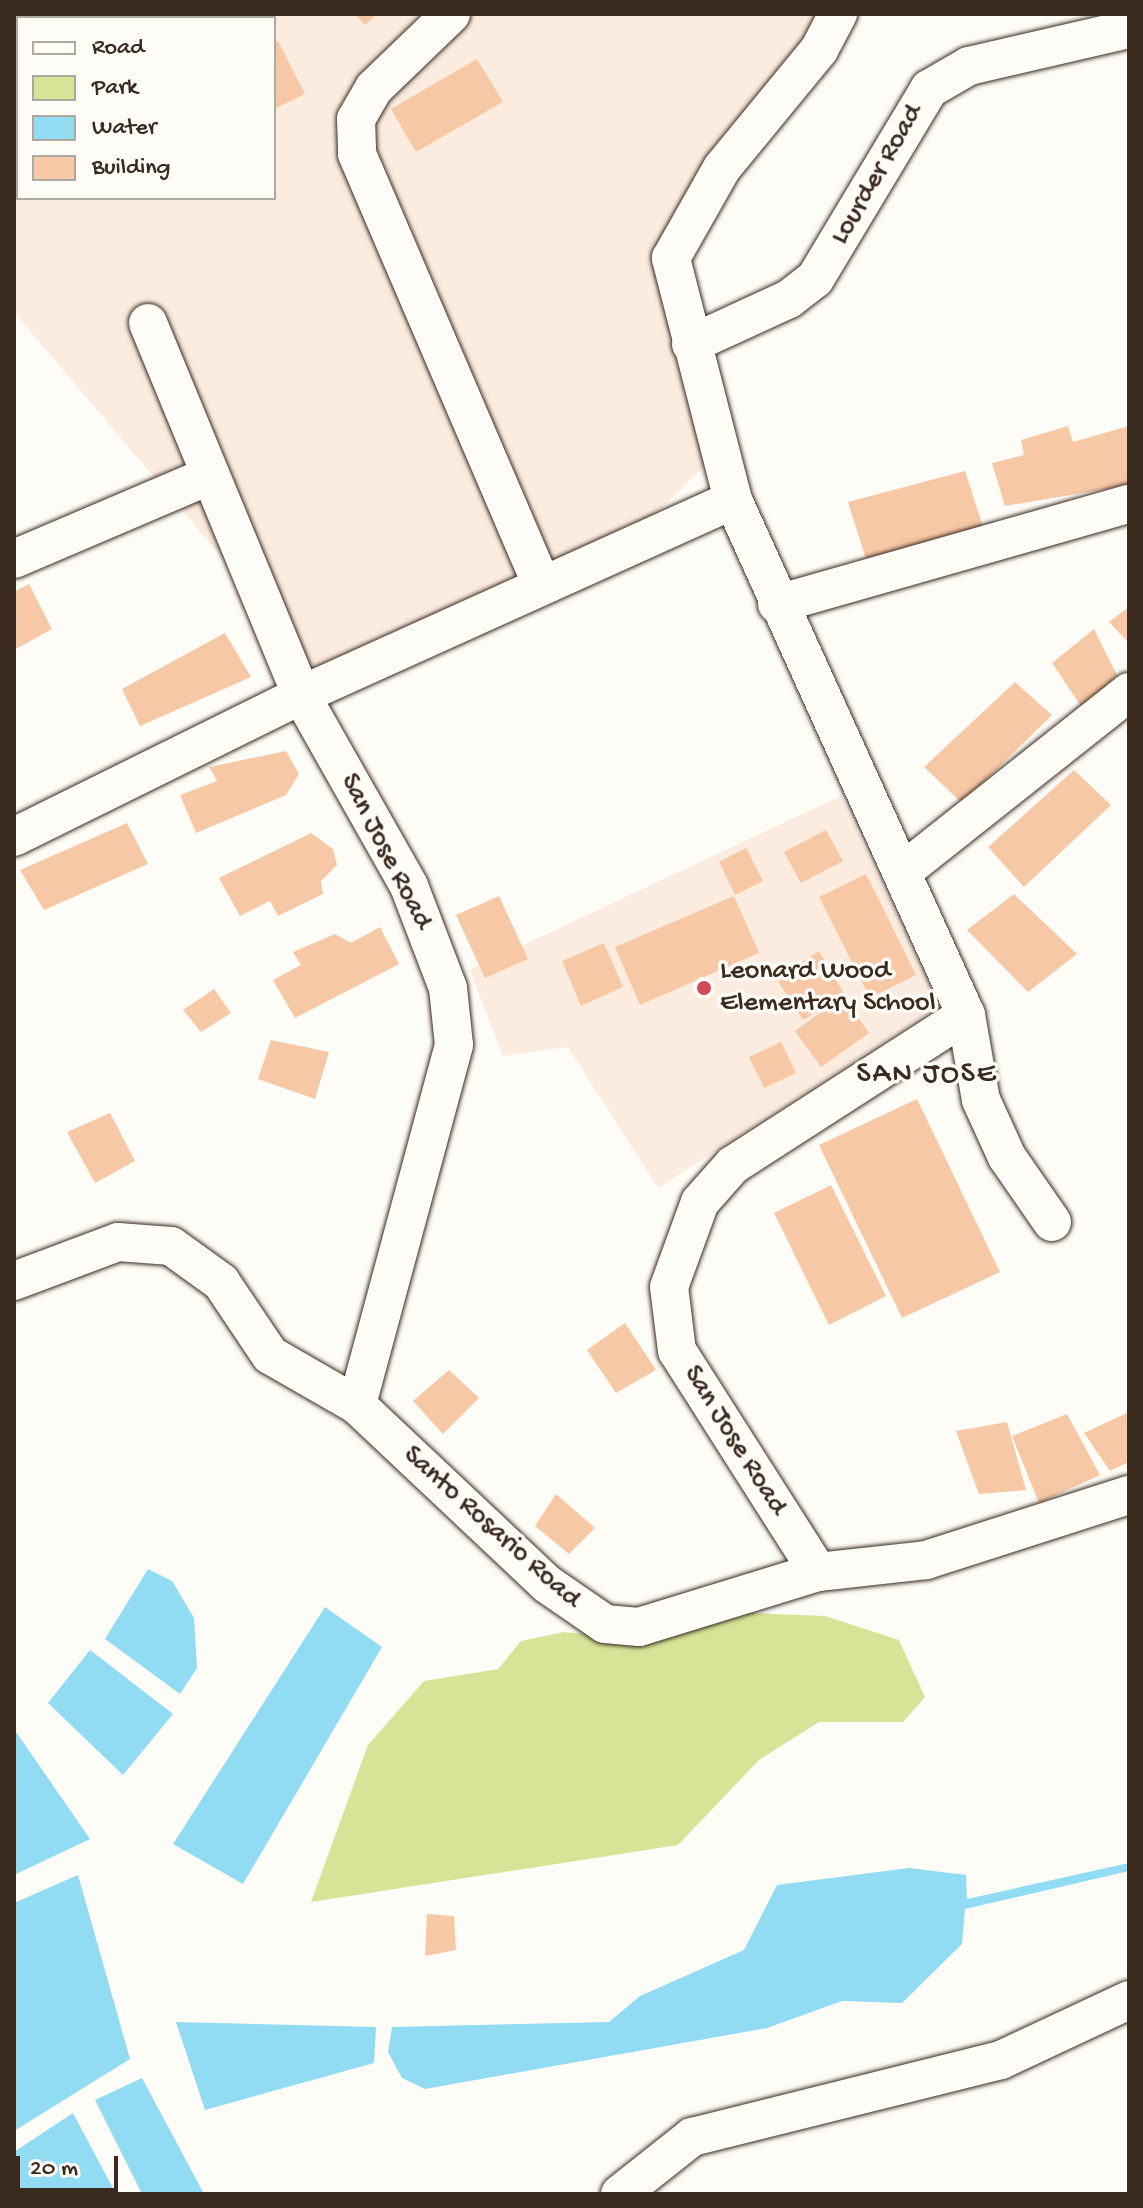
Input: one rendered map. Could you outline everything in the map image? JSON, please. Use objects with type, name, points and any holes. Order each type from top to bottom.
[{"type":"street","points":[[451,14],[374,88],[356,119],[357,154],[541,583]]},
{"type":"street","points":[[838,14],[819,50],[722,168],[671,258],[733,500],[777,604],[966,1015],[981,1100],[1007,1157],[1052,1222]]},
{"type":"street","name":"Lourder Road","points":[[691,344],[789,299],[815,279],[929,89],[969,66],[1129,29]]},
{"type":"street","name":"San Jose Road","points":[[148,323],[301,695],[409,886],[448,988],[454,1045],[357,1405]]},
{"type":"street","points":[[14,559],[209,476]]},
{"type":"street","points":[[14,837],[301,695],[541,583],[733,500]]},
{"type":"street","points":[[777,604],[1129,504]]},
{"type":"street","points":[[902,872],[1129,692]]},
{"type":"street","name":"San Jose Road","points":[[818,1572],[677,1351],[669,1287],[700,1202],[733,1165],[966,1015]]},
{"type":"street","name":"Santo Rosario Road","points":[[14,1281],[118,1242],[171,1246],[221,1282],[270,1355],[357,1405],[547,1584],[605,1624],[639,1627],[818,1572],[926,1560],[1129,1495]]},
{"type":"street","points":[[620,2194],[692,2137],[1001,2060],[1129,2000]]},
{"type":"shaded area","points":[[14,14],[829,14],[657,253],[708,463],[646,523],[315,667],[14,312]]},
{"type":"shaded area","name":"Leonard Wood Elementary School","points":[[841,796],[939,1006],[658,1188],[568,1047],[503,1056],[470,970]]},
{"type":"green space","points":[[726,1612],[825,1616],[899,1640],[925,1697],[903,1722],[819,1722],[759,1760],[678,1845],[311,1902],[368,1745],[424,1681],[498,1669],[521,1641],[564,1632],[659,1641],[690,1621]]},
{"type":"water","points":[[148,1569],[172,1581],[194,1618],[197,1668],[180,1694],[105,1639]]},
{"type":"water","points":[[325,1607],[382,1647],[243,1884],[173,1844]]},
{"type":"water","points":[[90,1650],[173,1714],[123,1775],[48,1703]]},
{"type":"water","points":[[14,1729],[90,1839],[14,1875]]},
{"type":"water","points":[[1129,1863],[1129,1871],[965,1909],[962,1944],[902,2003],[842,2001],[767,2028],[425,2089],[402,2078],[388,2052],[392,2027],[609,2022],[640,1996],[744,1950],[777,1885],[909,1868],[966,1875],[967,1899]]},
{"type":"water","points":[[78,1875],[130,2059],[14,2131],[14,1903]]},
{"type":"water","points":[[176,2022],[376,2027],[374,2063],[205,2110]]},
{"type":"water","points":[[142,2078],[204,2194],[142,2194],[95,2100]]},
{"type":"water","points":[[73,2113],[116,2194],[14,2194],[14,2152]]},
{"type":"building","points":[[354,14],[377,14],[365,25]]},
{"type":"building","points":[[276,42],[305,94],[276,108]]},
{"type":"building","points":[[477,59],[503,102],[416,152],[391,109]]},
{"type":"building","points":[[1068,426],[1073,442],[1129,426],[1129,485],[1005,506],[992,463],[1024,455],[1021,440]]},
{"type":"building","points":[[965,471],[983,527],[866,559],[848,502]]},
{"type":"building","points":[[29,584],[52,629],[14,650],[14,592]]},
{"type":"building","points":[[1129,607],[1129,643],[1109,622]]},
{"type":"building","points":[[1094,629],[1117,675],[1083,709],[1052,663]]},
{"type":"building","points":[[225,633],[251,677],[140,726],[122,689]]},
{"type":"building","points":[[1015,682],[1052,715],[962,803],[924,767]]},
{"type":"building","points":[[286,751],[299,774],[286,795],[196,833],[180,795],[217,781],[209,767]]},
{"type":"building","points":[[1074,770],[1111,805],[1024,887],[988,847]]},
{"type":"building","points":[[127,823],[148,864],[44,910],[20,870]]},
{"type":"building","points":[[826,830],[843,861],[801,883],[784,852]]},
{"type":"building","points":[[311,833],[333,849],[337,865],[321,881],[323,894],[278,916],[270,901],[240,916],[219,878]]},
{"type":"building","points":[[746,848],[763,881],[735,895],[719,862]]},
{"type":"building","points":[[866,874],[916,975],[870,998],[819,897]]},
{"type":"building","points":[[1014,894],[1077,954],[1028,992],[967,930]]},
{"type":"building","points":[[499,896],[528,959],[485,978],[456,915]]},
{"type":"building","points":[[734,896],[759,953],[640,1005],[615,947]]},
{"type":"building","points":[[380,927],[399,964],[295,1018],[273,980],[301,965],[293,952],[335,934],[351,943]]},
{"type":"building","points":[[604,943],[623,987],[581,1006],[562,961]]},
{"type":"building","points":[[819,951],[845,995],[803,1020],[776,978]]},
{"type":"building","points":[[214,989],[231,1013],[201,1032],[183,1010]]},
{"type":"building","points":[[843,996],[869,1033],[821,1067],[795,1031]]},
{"type":"building","points":[[271,1040],[329,1052],[315,1099],[258,1079]]},
{"type":"building","points":[[781,1042],[796,1073],[764,1088],[749,1057]]},
{"type":"building","points":[[917,1099],[1000,1272],[902,1318],[819,1145]]},
{"type":"building","points":[[110,1113],[135,1161],[95,1183],[67,1132]]},
{"type":"building","points":[[831,1185],[886,1296],[829,1325],[774,1213]]},
{"type":"building","points":[[625,1323],[656,1370],[616,1393],[587,1350]]},
{"type":"building","points":[[449,1370],[479,1398],[443,1434],[413,1401]]},
{"type":"building","points":[[1129,1412],[1129,1462],[1110,1471],[1084,1433]]},
{"type":"building","points":[[1067,1414],[1100,1475],[1039,1503],[1012,1436]]},
{"type":"building","points":[[1007,1422],[1026,1490],[979,1494],[956,1431]]},
{"type":"building","points":[[556,1494],[595,1528],[569,1554],[535,1526]]},
{"type":"building","points":[[427,1914],[454,1916],[456,1950],[425,1956]]},
{"type":"place","name":"Leonard Wood Elementary School","points":[[704,988]]},
{"type":"district","name":"SAN JOSE","points":[[927,1076]]}]
